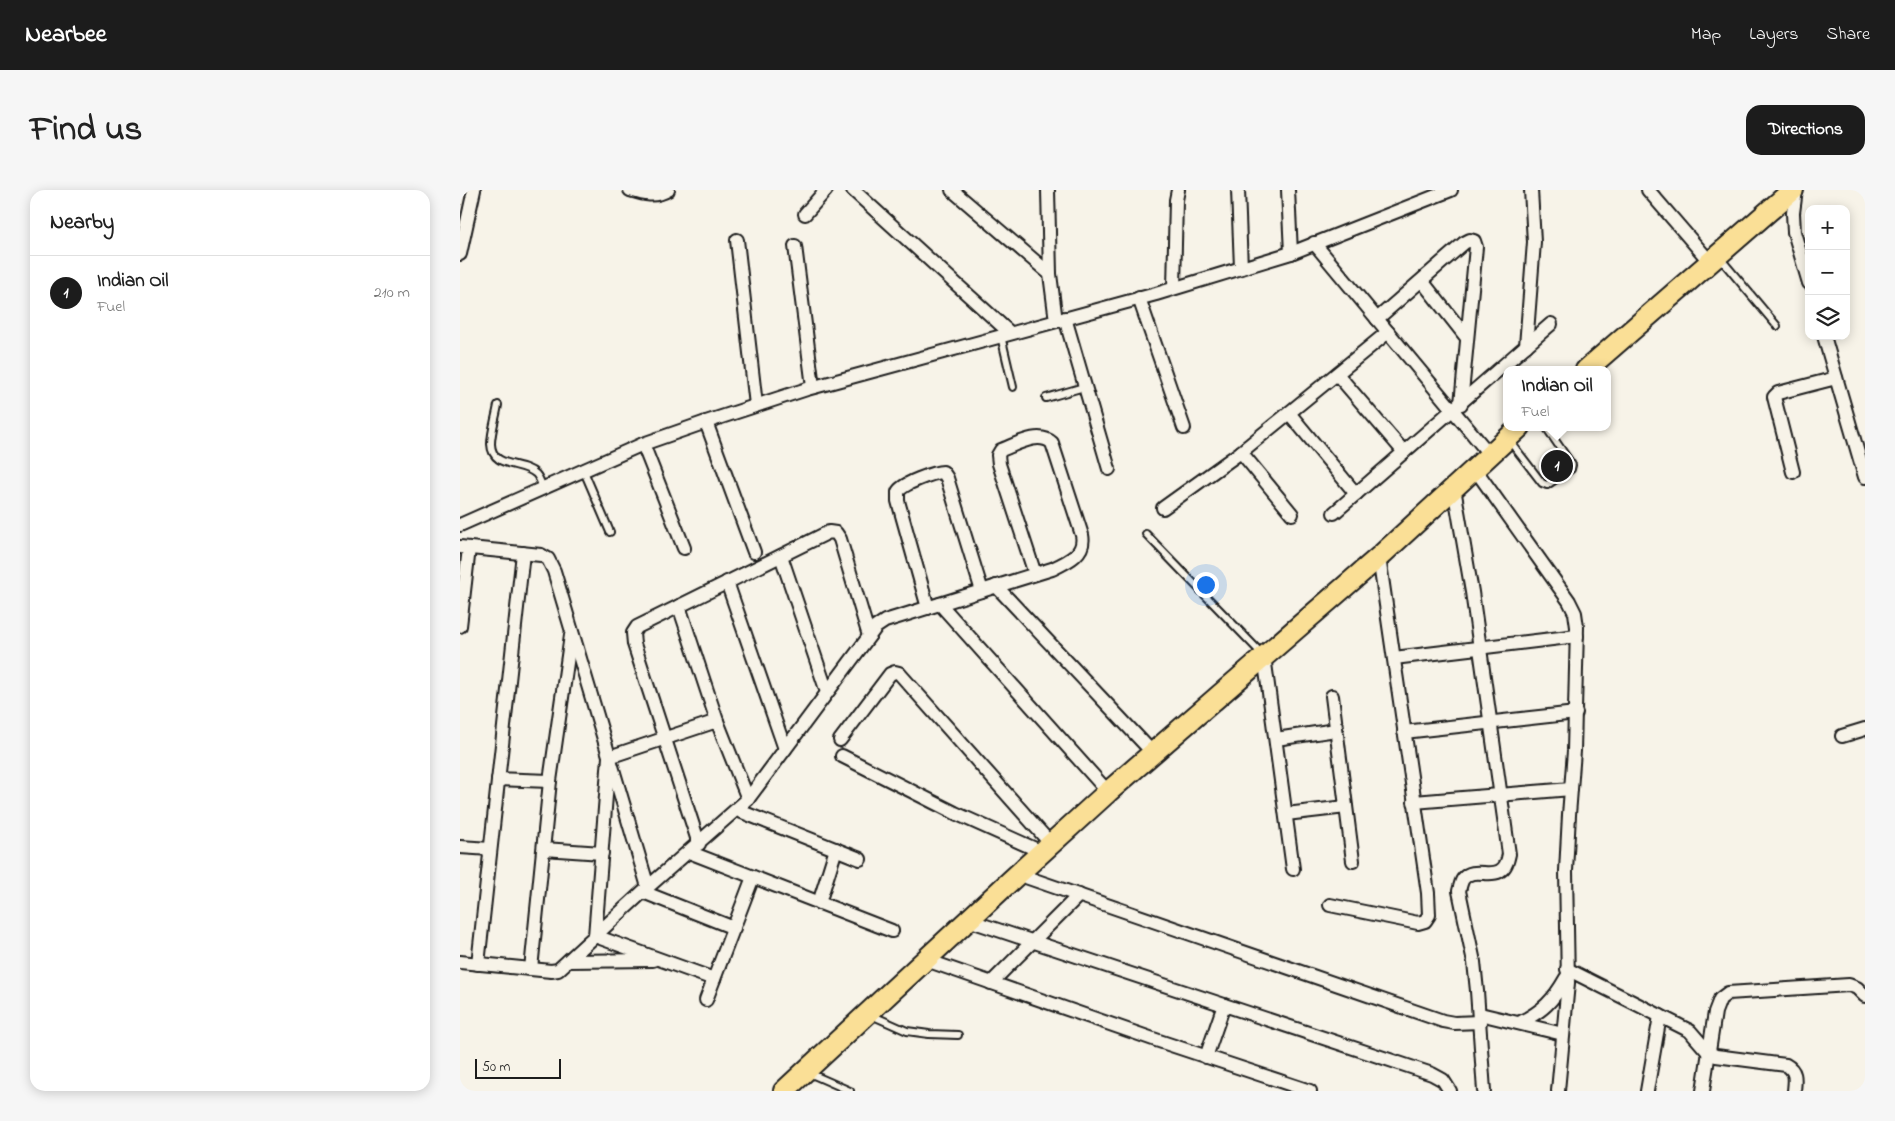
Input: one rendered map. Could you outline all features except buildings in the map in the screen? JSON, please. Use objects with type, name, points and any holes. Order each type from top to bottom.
[{"type":"main road","points":[[1591,366],[1792,190]]},
{"type":"main road","points":[[784,1091],[1108,792],[1379,557],[1514,433]]},
{"type":"street","points":[[460,254],[474,190]]},
{"type":"street","points":[[630,190],[652,195],[661,194],[668,190]]},
{"type":"street","points":[[805,214],[826,190]]},
{"type":"street","points":[[853,190],[1006,335]]},
{"type":"street","points":[[952,190],[1050,274]]},
{"type":"street","points":[[1048,190],[1050,274],[1060,319],[1084,387],[1109,469]]},
{"type":"street","points":[[1174,288],[1176,200],[1178,190]]},
{"type":"street","points":[[1238,190],[1240,268]]},
{"type":"street","points":[[1288,190],[1291,253]]},
{"type":"street","points":[[460,526],[583,469],[643,444],[756,405],[813,387],[1140,298],[1291,253],[1451,190]]},
{"type":"street","points":[[1526,346],[1534,242],[1530,190]]},
{"type":"street","points":[[1648,190],[1714,259]]},
{"type":"street","points":[[1796,190],[1792,214],[1794,232],[1805,269]]},
{"type":"street","points":[[737,240],[756,405]]},
{"type":"street","points":[[1378,319],[1464,243],[1470,240],[1474,241],[1476,247],[1467,338],[1457,407]]},
{"type":"street","points":[[1314,243],[1388,332],[1457,407],[1490,455]]},
{"type":"street","points":[[795,246],[813,387]]},
{"type":"street","points":[[1422,281],[1467,338]]},
{"type":"street","points":[[1140,298],[1184,428]]},
{"type":"street","points":[[1503,366],[1551,324]]},
{"type":"street","points":[[1163,508],[1241,452],[1388,332]]},
{"type":"street","points":[[1825,340],[1865,475]]},
{"type":"street","points":[[1334,513],[1503,366]]},
{"type":"street","points":[[1337,374],[1404,452]]},
{"type":"street","points":[[1793,472],[1774,397],[1778,393],[1836,378]]},
{"type":"street","points":[[1289,413],[1356,494]]},
{"type":"street","points":[[706,422],[754,552]]},
{"type":"street","points":[[460,962],[551,971],[558,970],[645,889],[748,799],[876,627],[885,621],[1052,569],[1068,562],[1084,543],[1052,443],[1047,438],[1040,437],[1001,450],[998,455],[999,464],[1035,574]]},
{"type":"street","points":[[643,444],[684,548]]},
{"type":"street","points":[[1241,452],[1292,514]]},
{"type":"street","points":[[1475,469],[1569,601],[1575,613],[1577,636],[1576,713],[1566,871],[1567,973],[1558,1091]]},
{"type":"street","points":[[982,591],[947,478],[943,472],[936,472],[902,487],[898,493],[898,501],[934,606],[1108,792]]},
{"type":"street","points":[[1454,488],[1480,648],[1508,854],[1507,864],[1502,870],[1495,874],[1470,874],[1463,880],[1459,891],[1474,962],[1480,1018],[1484,1091]]},
{"type":"street","points":[[869,636],[840,539],[836,533],[829,532],[636,627],[633,633],[634,644],[665,738],[694,848],[753,877],[892,931]]},
{"type":"street","points":[[460,626],[465,548],[541,555],[548,559],[554,570],[572,630],[645,889]]},
{"type":"street","points":[[478,964],[523,553]]},
{"type":"street","points":[[781,556],[827,692]]},
{"type":"street","points":[[1330,906],[1418,922],[1426,921],[1429,916],[1379,557]]},
{"type":"street","points":[[727,582],[785,749]]},
{"type":"street","points":[[996,586],[1153,753]]},
{"type":"street","points":[[679,606],[718,721],[748,799]]},
{"type":"street","points":[[532,969],[550,781],[572,630]]},
{"type":"street","points":[[1394,658],[1577,636]]},
{"type":"street","points":[[1264,656],[1293,869]]},
{"type":"street","points":[[840,740],[890,674],[899,673],[1046,848]]},
{"type":"street","points":[[1332,696],[1353,861]]},
{"type":"street","points":[[1404,732],[1576,713]]},
{"type":"street","points":[[609,757],[718,721]]},
{"type":"street","points":[[1842,736],[1865,729]]},
{"type":"street","points":[[1276,739],[1336,730]]},
{"type":"street","points":[[842,756],[955,813],[1046,848]]},
{"type":"street","points":[[595,936],[609,757]]},
{"type":"street","points":[[498,779],[550,781]]},
{"type":"street","points":[[1414,802],[1571,789]]},
{"type":"street","points":[[1286,814],[1346,807]]},
{"type":"street","points":[[737,810],[860,859]]},
{"type":"street","points":[[460,847],[490,849]]},
{"type":"street","points":[[819,902],[836,849]]},
{"type":"street","points":[[544,850],[602,853]]},
{"type":"street","points":[[1018,874],[1443,1021],[1454,1023],[1480,1018],[1519,1023],[1563,1034]]},
{"type":"street","points":[[706,1000],[753,877]]},
{"type":"street","points":[[645,889],[734,928]]},
{"type":"street","points":[[991,983],[1079,895]]},
{"type":"street","points":[[968,920],[1432,1074],[1442,1080],[1450,1091]]},
{"type":"street","points":[[595,936],[714,979]]},
{"type":"street","points":[[568,961],[662,960]]},
{"type":"street","points":[[926,960],[1310,1091]]},
{"type":"street","points":[[1567,973],[1690,1031],[1709,1053],[1716,1056],[1786,1065],[1792,1068],[1795,1074],[1794,1091]]},
{"type":"street","points":[[1519,1023],[1539,1013],[1555,997],[1567,973]]},
{"type":"street","points":[[1703,1091],[1715,1012],[1720,999],[1728,993],[1849,985],[1857,988],[1865,996]]},
{"type":"street","points":[[1206,1057],[1224,1005]]},
{"type":"street","points":[[1647,1091],[1660,1016]]},
{"type":"lane","points":[[1714,259],[1776,326]]},
{"type":"lane","points":[[1006,335],[1013,387]]},
{"type":"lane","points":[[1046,398],[1084,387]]},
{"type":"lane","points":[[498,406],[491,442],[492,451],[496,457],[504,462],[532,470],[537,475],[543,488]]},
{"type":"lane","points":[[1514,433],[1542,483],[1547,485],[1571,469],[1572,465],[1549,431]]},
{"type":"lane","points":[[583,469],[610,532]]},
{"type":"lane","points":[[1146,534],[1264,656]]},
{"type":"lane","points":[[867,1014],[907,1031],[929,1034],[958,1034]]},
{"type":"lane","points":[[806,1072],[850,1091]]},
{"type":"place","name":"Indian Oil","points":[[1557,466]]}]
